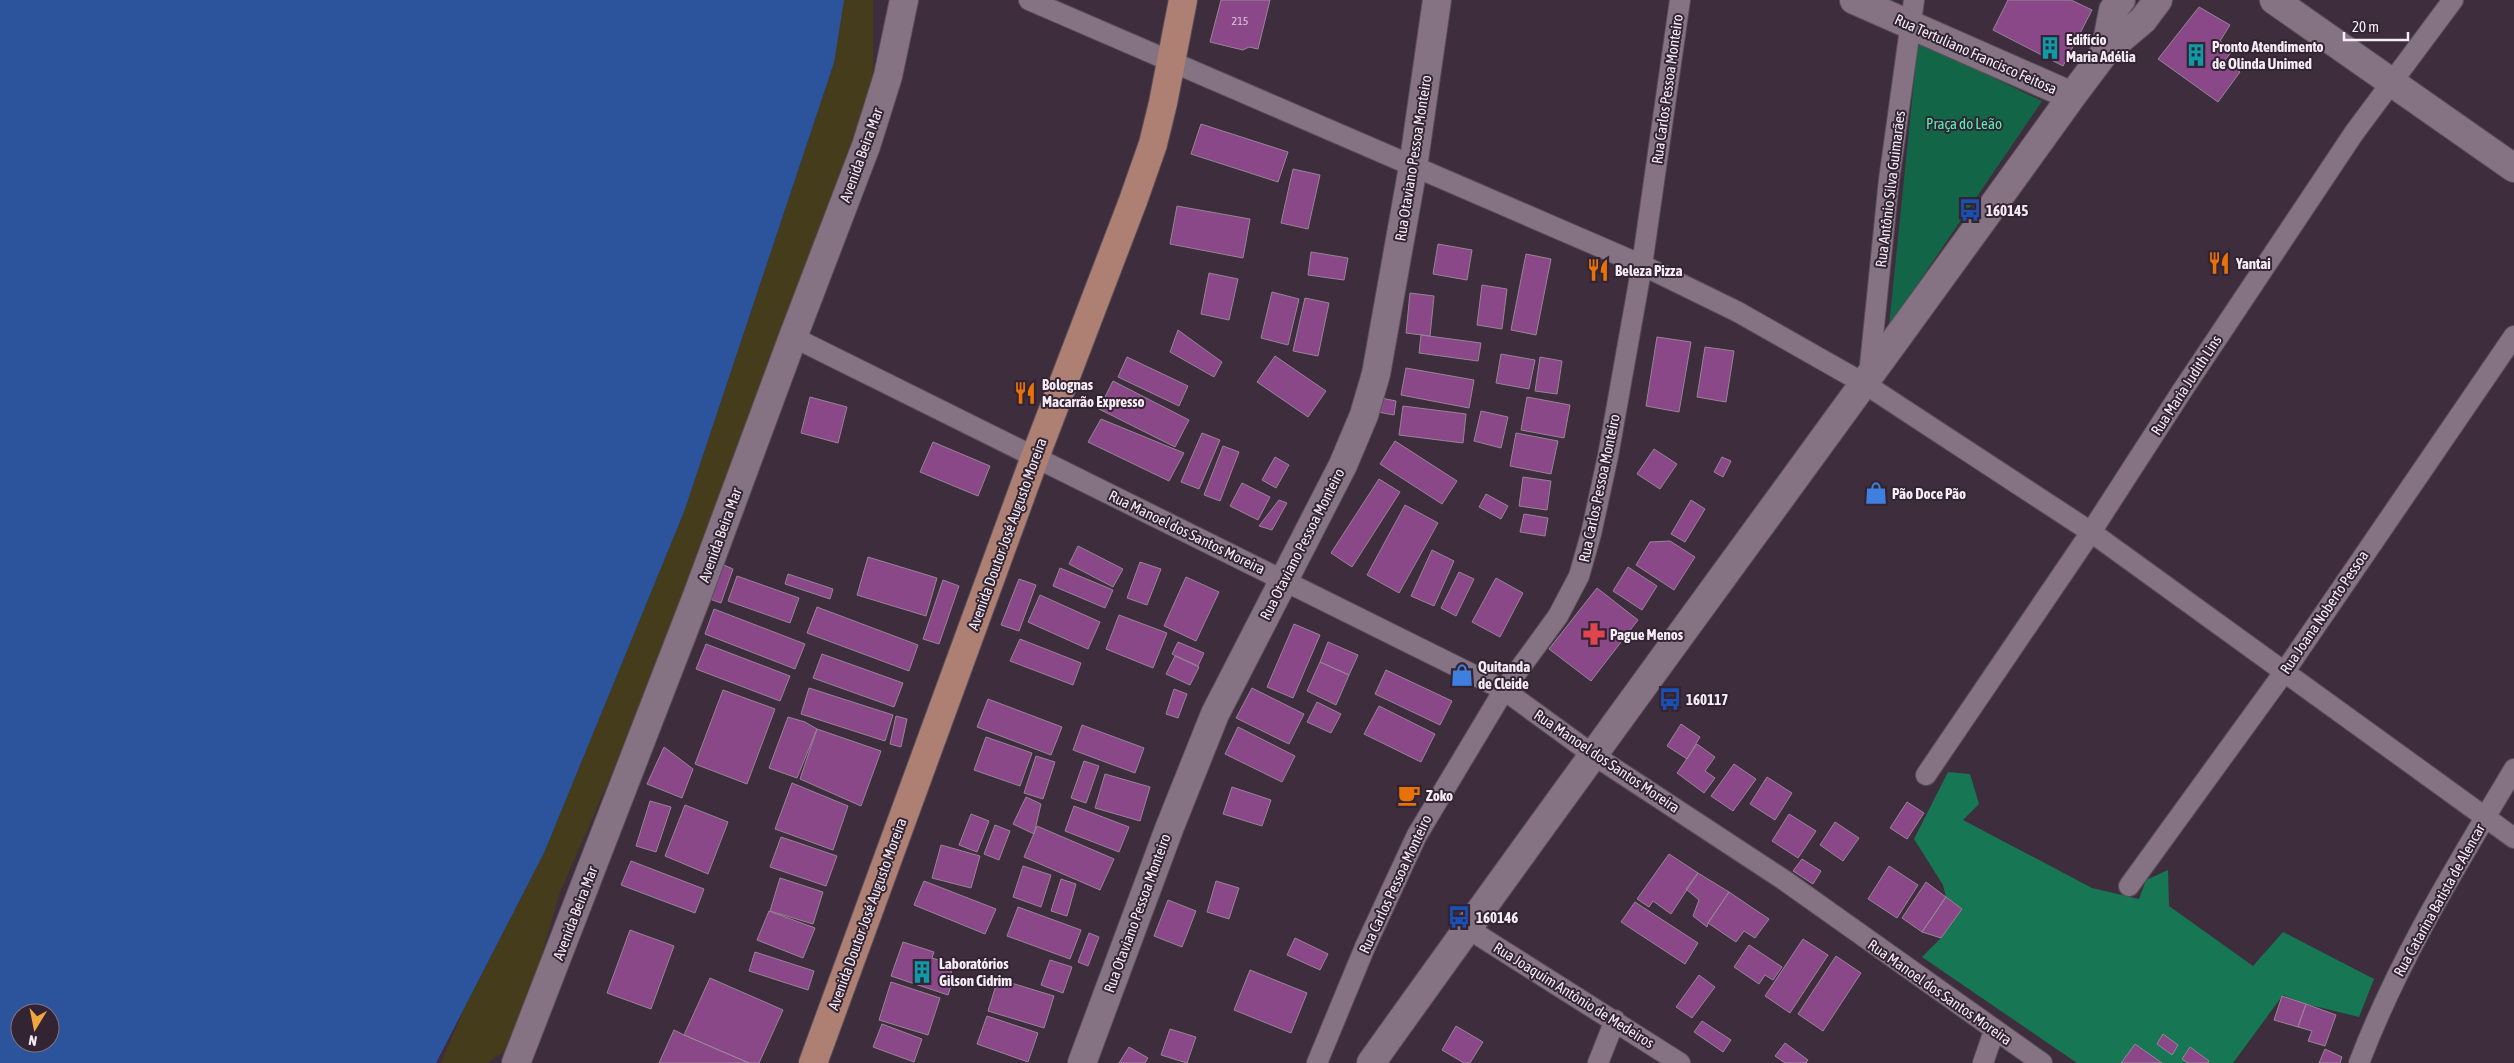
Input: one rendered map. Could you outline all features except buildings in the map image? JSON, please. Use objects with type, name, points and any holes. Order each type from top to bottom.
[{"type":"main road","name":"Avenida Beira Mar","points":[[516,1063],[697,596],[876,118],[888,76],[904,0]]},
{"type":"main road","name":"Avenida Doutor José Augusto Moreira","points":[[813,1063],[1035,457],[1133,201],[1152,144],[1172,61],[1183,0]]},
{"type":"main road","name":"Rua Otaviano Pessoa Monteiro","points":[[1082,1063],[1192,769],[1215,714],[1344,465],[1364,414],[1376,374],[1413,167],[1437,0]]},
{"type":"main road","name":"Rua Tertuliano Francisco Feitosa","points":[[1854,0],[1912,13],[2072,96]]},
{"type":"main road","points":[[2105,52],[2113,10],[2120,0]]},
{"type":"main road","points":[[1371,1063],[1592,754],[1867,382],[2072,96],[2105,52],[2143,20],[2158,0]]},
{"type":"main road","points":[[2274,0],[2391,84],[2514,168]]},
{"type":"street","points":[[1029,0],[1642,265],[1738,312],[1867,382],[2091,532],[2514,838]]},
{"type":"street","name":"Rua Carlos Pessoa Monteiro","points":[[1317,1063],[1368,940],[1417,835],[1504,690],[1558,616],[1570,596],[1586,555],[1608,456],[1642,265],[1680,0]]},
{"type":"street","name":"Rua Maria Judith Lins","points":[[1926,775],[2091,532],[2187,383],[2354,133],[2453,0]]},
{"type":"street","name":"Rua Antônio Silva Guimarães","points":[[1867,382],[1889,180],[1912,13]]},
{"type":"street","name":"Rua Joana Noberto Pessoa","points":[[2129,886],[2285,671],[2514,336]]},
{"type":"street","name":"Rua Manoel dos Santos Moreira","points":[[793,337],[1504,690],[1592,754],[1784,880],[1994,1031],[2042,1063]]},
{"type":"street","name":"Rua Catarina Batista de Alencar","points":[[2359,1063],[2382,1004],[2417,932],[2514,769]]},
{"type":"street","name":"Rua Joaquim Antônio de Medeiros","points":[[1467,928],[1680,1063]]},
{"type":"street","points":[[1598,1063],[1614,1020]]},
{"type":"street","points":[[1984,1063],[1994,1031]]},
{"type":"green space","name":"Praça do Leão","points":[[1918,42],[2042,101],[1889,326]]},
{"type":"green space","points":[[1948,772],[1970,774],[1979,804],[1963,820],[2092,888],[2139,899],[2146,880],[2168,870],[2169,906],[2253,966],[2283,932],[2374,979],[2359,1017],[2306,1004],[2283,995],[2233,1063],[2077,1063],[1922,957],[1941,938],[1962,909],[1946,897],[1943,885],[1914,839]]},
{"type":"sand","points":[[833,0],[873,0],[873,77],[863,114],[680,627],[619,757],[559,895],[532,989],[505,1051],[487,1063],[441,1063],[465,1007],[544,853],[684,512],[834,63]]},
{"type":"water","points":[[0,0],[844,0],[834,63],[684,512],[544,853],[436,1063],[0,1063]]},
{"type":"place","name":"Edifício Maria Adélia","points":[[2050,48]]},
{"type":"place","name":"Pronto Atendimento de Olinda Unimed","points":[[2196,55]]},
{"type":"place","name":"160145","points":[[1970,210]]},
{"type":"place","name":"Yantai","points":[[2219,263]]},
{"type":"place","name":"Beleza Pizza","points":[[1598,270]]},
{"type":"place","name":"Bolognas Macarrão Expresso","points":[[1025,393]]},
{"type":"place","name":"Pão Doce Pão","points":[[1876,493]]},
{"type":"place","name":"Pague Menos","points":[[1594,634]]},
{"type":"place","name":"Quitanda de Cleide","points":[[1462,675]]},
{"type":"place","name":"160117","points":[[1670,699]]},
{"type":"place","name":"Zoko","points":[[1409,795]]},
{"type":"place","name":"160146","points":[[1459,917]]},
{"type":"place","name":"Laboratórios Gilson Cidrim","points":[[922,972]]}]
